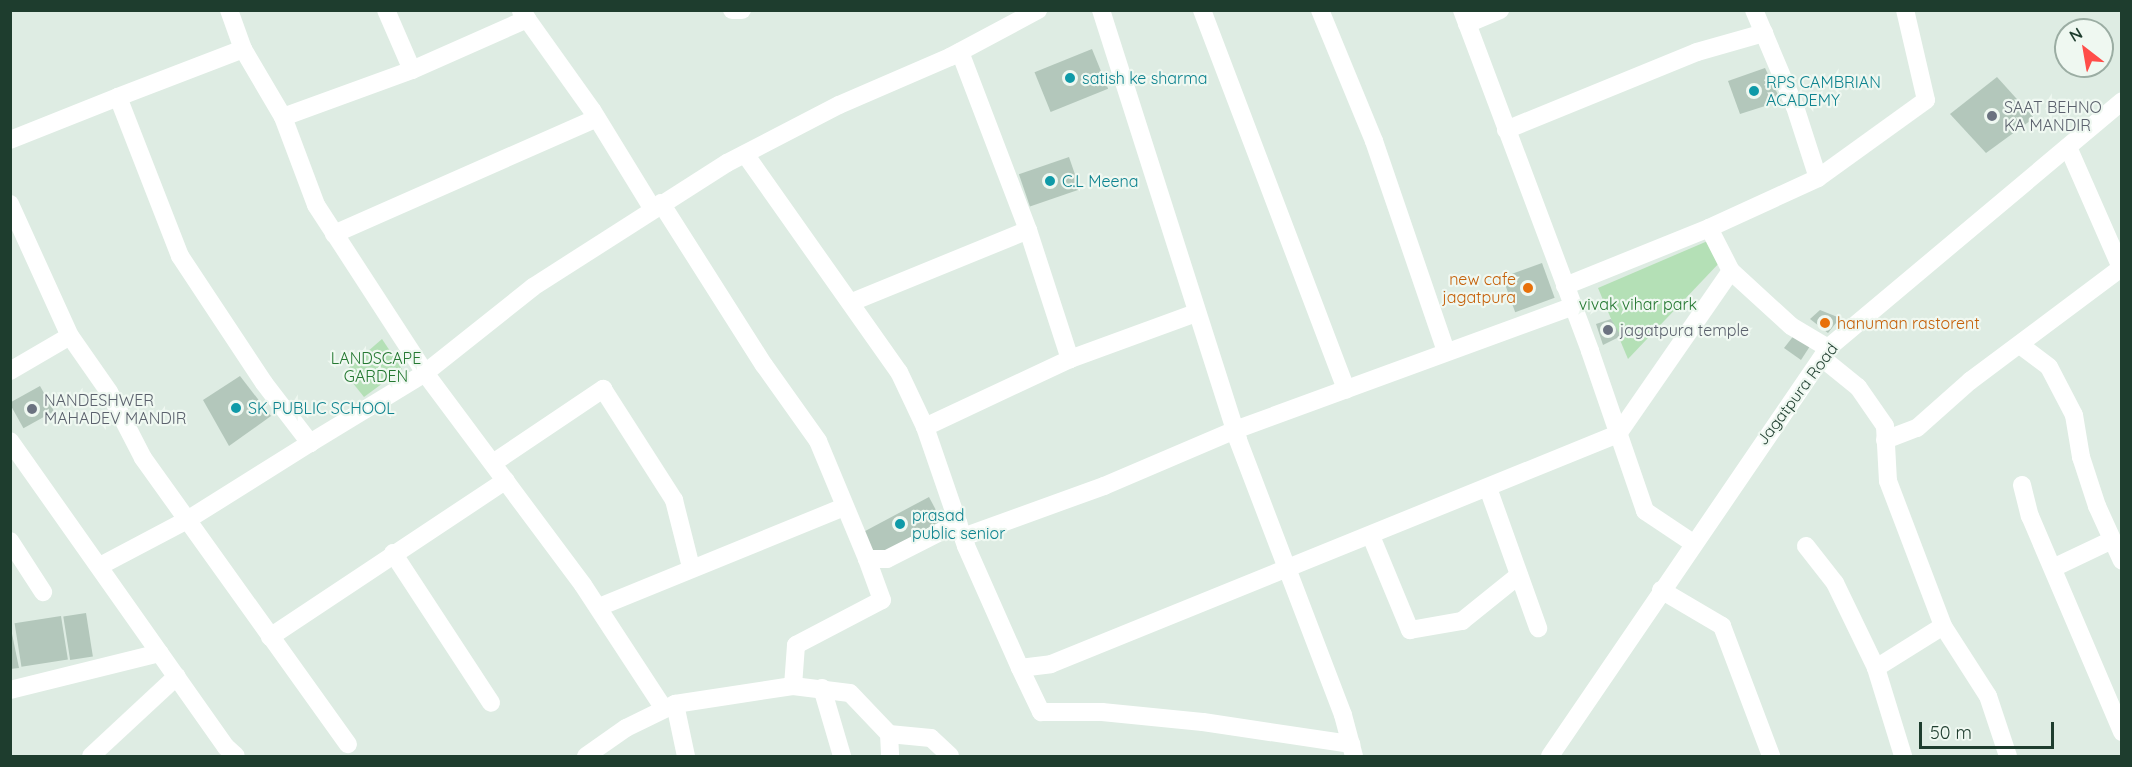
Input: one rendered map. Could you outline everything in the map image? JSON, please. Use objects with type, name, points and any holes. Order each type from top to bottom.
[{"type":"street","points":[[229,10],[243,49],[283,117],[316,205],[425,373],[506,480],[669,706],[686,756]]},
{"type":"street","points":[[386,10],[412,70]]},
{"type":"street","points":[[732,10],[742,10]]},
{"type":"street","points":[[100,566],[189,519],[425,373],[533,287],[656,206],[745,154],[839,105],[960,52],[1038,10]]},
{"type":"street","points":[[745,154],[852,302],[899,372],[925,427],[960,530],[1041,712],[1102,712],[1181,720],[1352,750],[1288,571],[1234,430],[1101,10]]},
{"type":"street","points":[[1202,10],[1346,390]]},
{"type":"street","points":[[1320,10],[1374,141],[1446,351]]},
{"type":"street","points":[[1500,10],[1464,17],[1573,306],[1645,511],[1693,543]]},
{"type":"street","points":[[1754,10],[1796,107],[1818,178]]},
{"type":"street","points":[[1565,286],[1709,228],[1818,178],[1926,100],[1905,10]]},
{"type":"street","points":[[283,117],[412,70],[524,15],[818,441],[867,559],[882,600],[796,645],[793,686]]},
{"type":"street","points":[[1506,130],[1697,52],[1764,33]]},
{"type":"street","points":[[10,140],[243,49]]},
{"type":"street","points":[[960,52],[1028,230],[1070,359]]},
{"type":"street","points":[[118,97],[180,256],[264,382],[310,443]]},
{"type":"street","name":"Jagatpura Road","points":[[1550,756],[1693,543],[1825,353],[2121,101]]},
{"type":"street","points":[[334,234],[597,118]]},
{"type":"street","points":[[1886,440],[1917,428],[1970,381],[2121,269],[2068,147]]},
{"type":"street","points":[[10,204],[70,336],[109,392],[143,458],[189,519],[270,637],[348,744]]},
{"type":"street","points":[[1709,228],[1731,271],[1791,326],[1825,353],[1858,387],[1884,426],[1888,481],[1943,626],[1988,696],[2008,756]]},
{"type":"street","points":[[852,302],[1028,230]]},
{"type":"street","points":[[1020,668],[1051,664],[1288,571],[1618,434],[1731,271]]},
{"type":"street","points":[[867,559],[887,559],[960,530],[1104,486],[1234,430],[1573,306]]},
{"type":"street","points":[[925,427],[1070,359],[1196,313]]},
{"type":"street","points":[[10,371],[70,336]]},
{"type":"street","points":[[2020,345],[2049,367],[2074,415],[2081,457],[2121,561]]},
{"type":"street","points":[[493,463],[603,389],[675,500],[691,567]]},
{"type":"street","points":[[10,441],[226,747],[236,756]]},
{"type":"street","points":[[270,637],[393,553],[506,480]]},
{"type":"street","points":[[2022,484],[2053,568],[2121,732]]},
{"type":"street","points":[[1488,488],[1538,628]]},
{"type":"street","points":[[598,607],[691,567],[844,507]]},
{"type":"street","points":[[1371,536],[1410,630],[1462,621],[1519,575]]},
{"type":"street","points":[[2053,568],[2112,540]]},
{"type":"street","points":[[10,541],[43,592]]},
{"type":"street","points":[[1806,546],[1835,583],[1876,668],[1903,756]]},
{"type":"street","points":[[393,553],[491,703]]},
{"type":"street","points":[[1661,590],[1722,626],[1771,756]]},
{"type":"street","points":[[1876,668],[1943,626]]},
{"type":"street","points":[[10,690],[160,653]]},
{"type":"street","points":[[91,756],[177,676]]},
{"type":"street","points":[[586,756],[626,728],[669,706],[793,686],[850,693],[889,734],[890,756]]},
{"type":"street","points":[[822,688],[842,756]]},
{"type":"street","points":[[889,734],[931,738],[950,756]]},
{"type":"green space","name":"vivak vihar park","points":[[1710,240],[1722,260],[1628,359],[1598,288]]},
{"type":"green space","name":"LANDSCAPE GARDEN","points":[[382,339],[402,369],[364,397],[344,372]]},
{"type":"building","name":"satish ke sharma","points":[[1092,49],[1108,89],[1051,112],[1035,72]]},
{"type":"building","name":"RPS CAMBRIAN ACADEMY","points":[[1765,68],[1781,101],[1740,114],[1728,81]]},
{"type":"building","name":"SAAT BEHNO KA MANDIR","points":[[1997,77],[2034,118],[1986,153],[1950,114]]},
{"type":"building","name":"C.L Meena","points":[[1069,157],[1080,189],[1030,206],[1019,174]]},
{"type":"building","name":"new cafe jagatpura","points":[[1542,263],[1555,298],[1515,312],[1503,277]]},
{"type":"building","name":"hanuman rastorent","points":[[1820,310],[1840,318],[1828,333],[1810,319]]},
{"type":"building","name":"jagatpura temple","points":[[1611,319],[1621,336],[1603,345],[1596,324]]},
{"type":"building","points":[[1795,334],[1812,343],[1801,360],[1784,348]]},
{"type":"building","name":"SK PUBLIC SCHOOL","points":[[240,376],[271,416],[229,446],[203,400]]},
{"type":"building","name":"NANDESHWER MAHADEV MANDIR","points":[[40,386],[54,411],[23,428],[10,403]]},
{"type":"building","name":"prasad public senior","points":[[929,497],[942,521],[874,557],[861,533]]},
{"type":"building","points":[[86,613],[93,656],[70,660],[63,617]]},
{"type":"building","points":[[61,616],[68,659],[21,667],[15,623]]},
{"type":"building","points":[[10,624],[19,668],[10,669]]},
{"type":"place","name":"satish ke sharma","points":[[1070,78]]},
{"type":"place","name":"RPS CAMBRIAN ACADEMY","points":[[1754,91]]},
{"type":"place","name":"SAAT BEHNO KA MANDIR","points":[[1992,116]]},
{"type":"place","name":"C.L Meena","points":[[1050,181]]},
{"type":"place","name":"new cafe jagatpura","points":[[1528,288]]},
{"type":"place","name":"hanuman rastorent","points":[[1825,323]]},
{"type":"place","name":"jagatpura temple","points":[[1608,330]]},
{"type":"place","name":"SK PUBLIC SCHOOL","points":[[236,408]]},
{"type":"place","name":"NANDESHWER MAHADEV MANDIR","points":[[32,409]]},
{"type":"place","name":"prasad public senior","points":[[900,524]]}]
